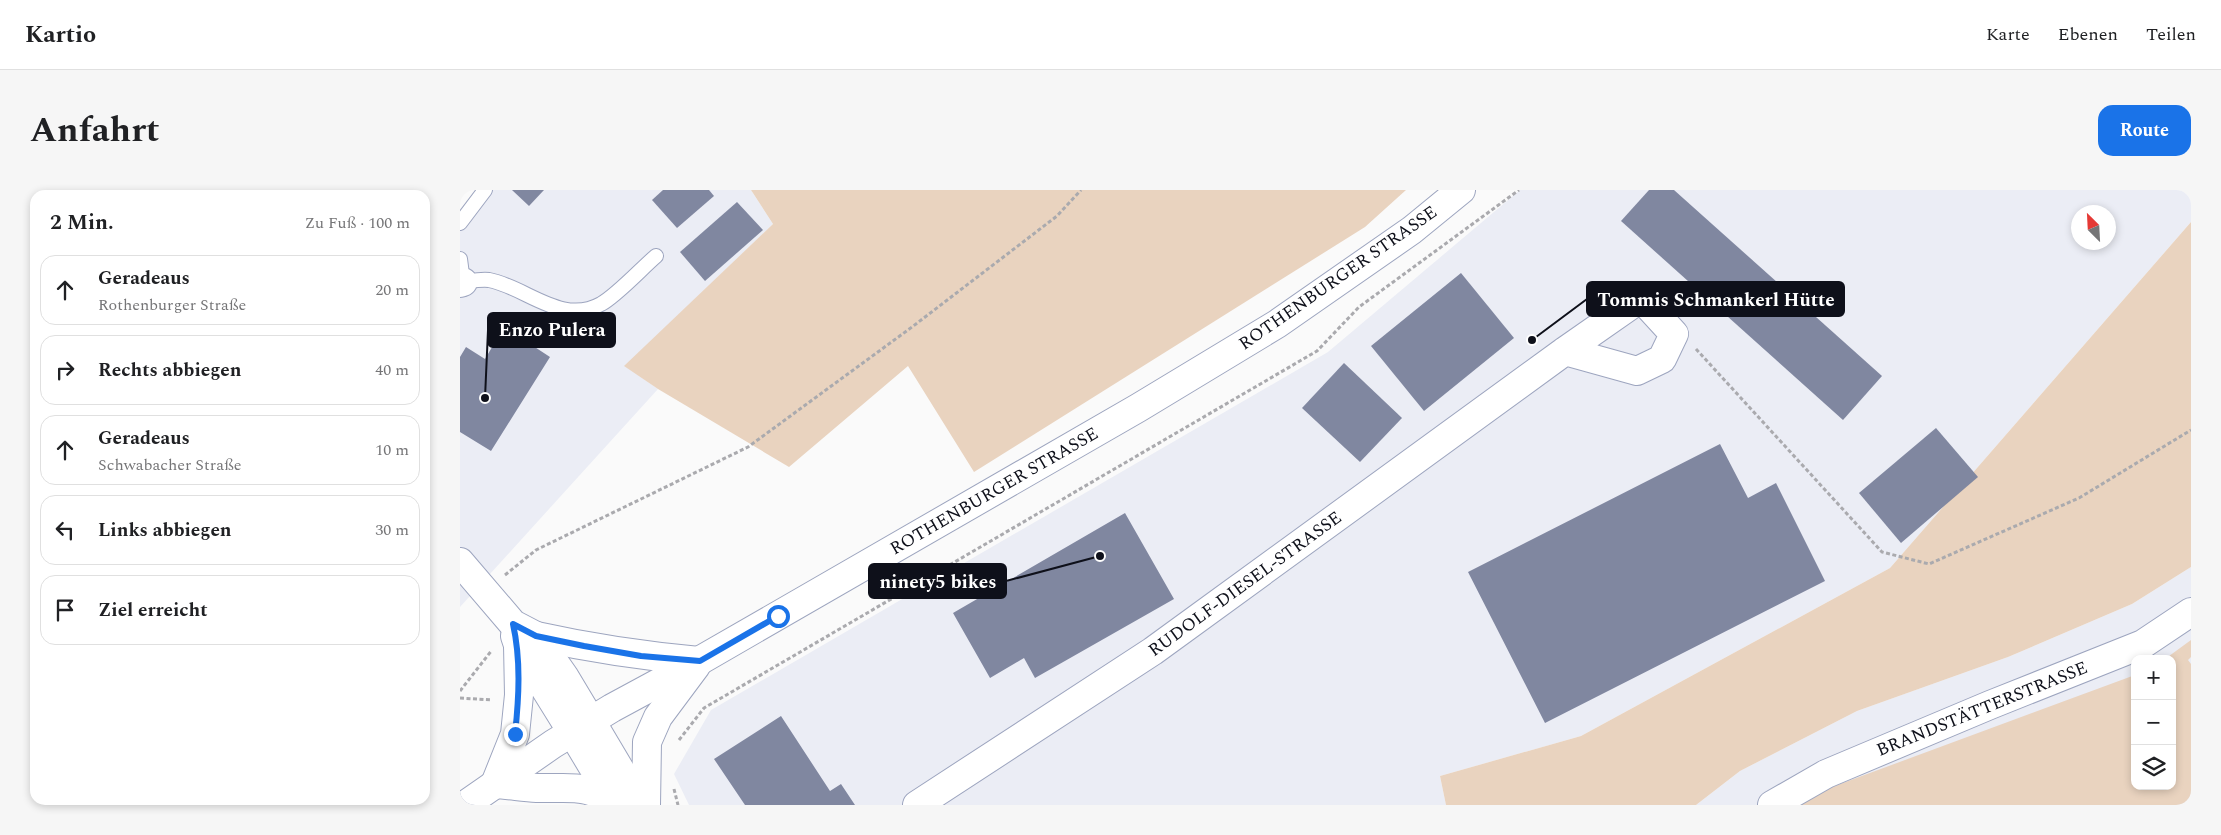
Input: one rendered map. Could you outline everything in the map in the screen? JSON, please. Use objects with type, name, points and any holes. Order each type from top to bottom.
[{"type":"street","name":"ROTHENBURGER STRASSE","points":[[465,805],[582,726],[700,661],[1138,408],[1277,324],[1412,230],[1461,190]]},
{"type":"street","name":"RUDOLF-DIESEL-STRASSE","points":[[917,805],[1154,651],[1565,351],[1641,298],[1674,334]]},
{"type":"street","points":[[1565,351],[1637,371],[1662,359],[1674,334]]},
{"type":"street","points":[[460,562],[522,635],[564,676],[582,726],[624,804]]},
{"type":"street","name":"BRANDSTÄTTERSTRASSE","points":[[1772,805],[1826,774],[1990,704],[2143,644],[2191,612]]},
{"type":"street","points":[[522,635],[632,654],[700,661]]},
{"type":"street","points":[[522,635],[515,734],[495,784],[538,788],[566,786],[584,788],[624,804]]},
{"type":"street","points":[[646,805],[647,742],[658,717],[700,661]]},
{"type":"lane","points":[[460,223],[485,190]]},
{"type":"lane","points":[[461,275],[505,284],[556,307],[574,311],[590,309],[603,304],[656,256]]},
{"type":"path","points":[[485,592],[536,550],[748,447],[920,322],[1056,216],[1081,190]]},
{"type":"path","points":[[675,745],[704,708],[1317,351],[1359,308],[1519,190]]},
{"type":"path","points":[[1674,334],[1698,351],[1882,552],[1930,564],[2079,498],[2191,430]]},
{"type":"path","points":[[460,691],[522,635]]},
{"type":"shaded area","points":[[481,190],[751,190],[773,224],[625,366],[658,389],[460,607],[460,217]]},
{"type":"shaded area","points":[[751,190],[1406,190],[1365,227],[974,472],[908,366],[789,467],[658,389],[624,366],[773,224]]},
{"type":"shaded area","points":[[1520,190],[2191,190],[2191,222],[1890,568],[1581,736],[1440,776],[1446,805],[689,805],[674,774],[711,710],[1328,352]]},
{"type":"shaded area","points":[[2191,222],[2191,567],[2132,604],[2008,657],[1857,711],[1740,771],[1696,805],[1446,805],[1440,776],[1581,736],[1890,568]]},
{"type":"shaded area","points":[[2191,567],[2191,805],[1696,805],[1740,771],[1857,711],[2008,657],[2132,604]]},
{"type":"shaded area","points":[[2191,640],[2191,657],[2188,660],[2191,664],[2191,805],[1799,805],[1802,801],[1832,787],[2131,676],[2131,790],[2176,790],[2176,655],[2170,655]]},
{"type":"building","points":[[512,190],[544,190],[529,206]]},
{"type":"building","points":[[663,190],[709,190],[714,196],[677,228],[652,200]]},
{"type":"building","points":[[1649,190],[1674,190],[1882,376],[1843,420],[1621,221]]},
{"type":"building","points":[[737,202],[763,230],[705,281],[680,252]]},
{"type":"building","points":[[1461,273],[1514,338],[1424,411],[1371,346]]},
{"type":"building","points":[[504,327],[550,357],[491,451],[460,432],[460,357],[466,347],[485,359]]},
{"type":"building","points":[[1344,363],[1402,418],[1360,462],[1302,408]]},
{"type":"building","points":[[1936,428],[1978,477],[1901,543],[1859,493]]},
{"type":"building","points":[[1720,444],[1748,498],[1776,483],[1825,581],[1545,723],[1468,572]]},
{"type":"building","points":[[1125,513],[1174,599],[1035,678],[1024,658],[990,678],[953,613]]},
{"type":"building","points":[[781,716],[830,791],[841,784],[855,805],[745,805],[714,759]]},
{"type":"place","name":"Tommis Schmankerl Hütte","points":[[1532,340]]},
{"type":"place","name":"Enzo Pulera","points":[[485,398]]},
{"type":"place","name":"ninety5 bikes","points":[[1100,556]]},
{"type":"route","points":[[515,734],[519,695],[518,645],[513,624],[536,636],[584,646],[641,656],[700,661],[778,616]]}]
